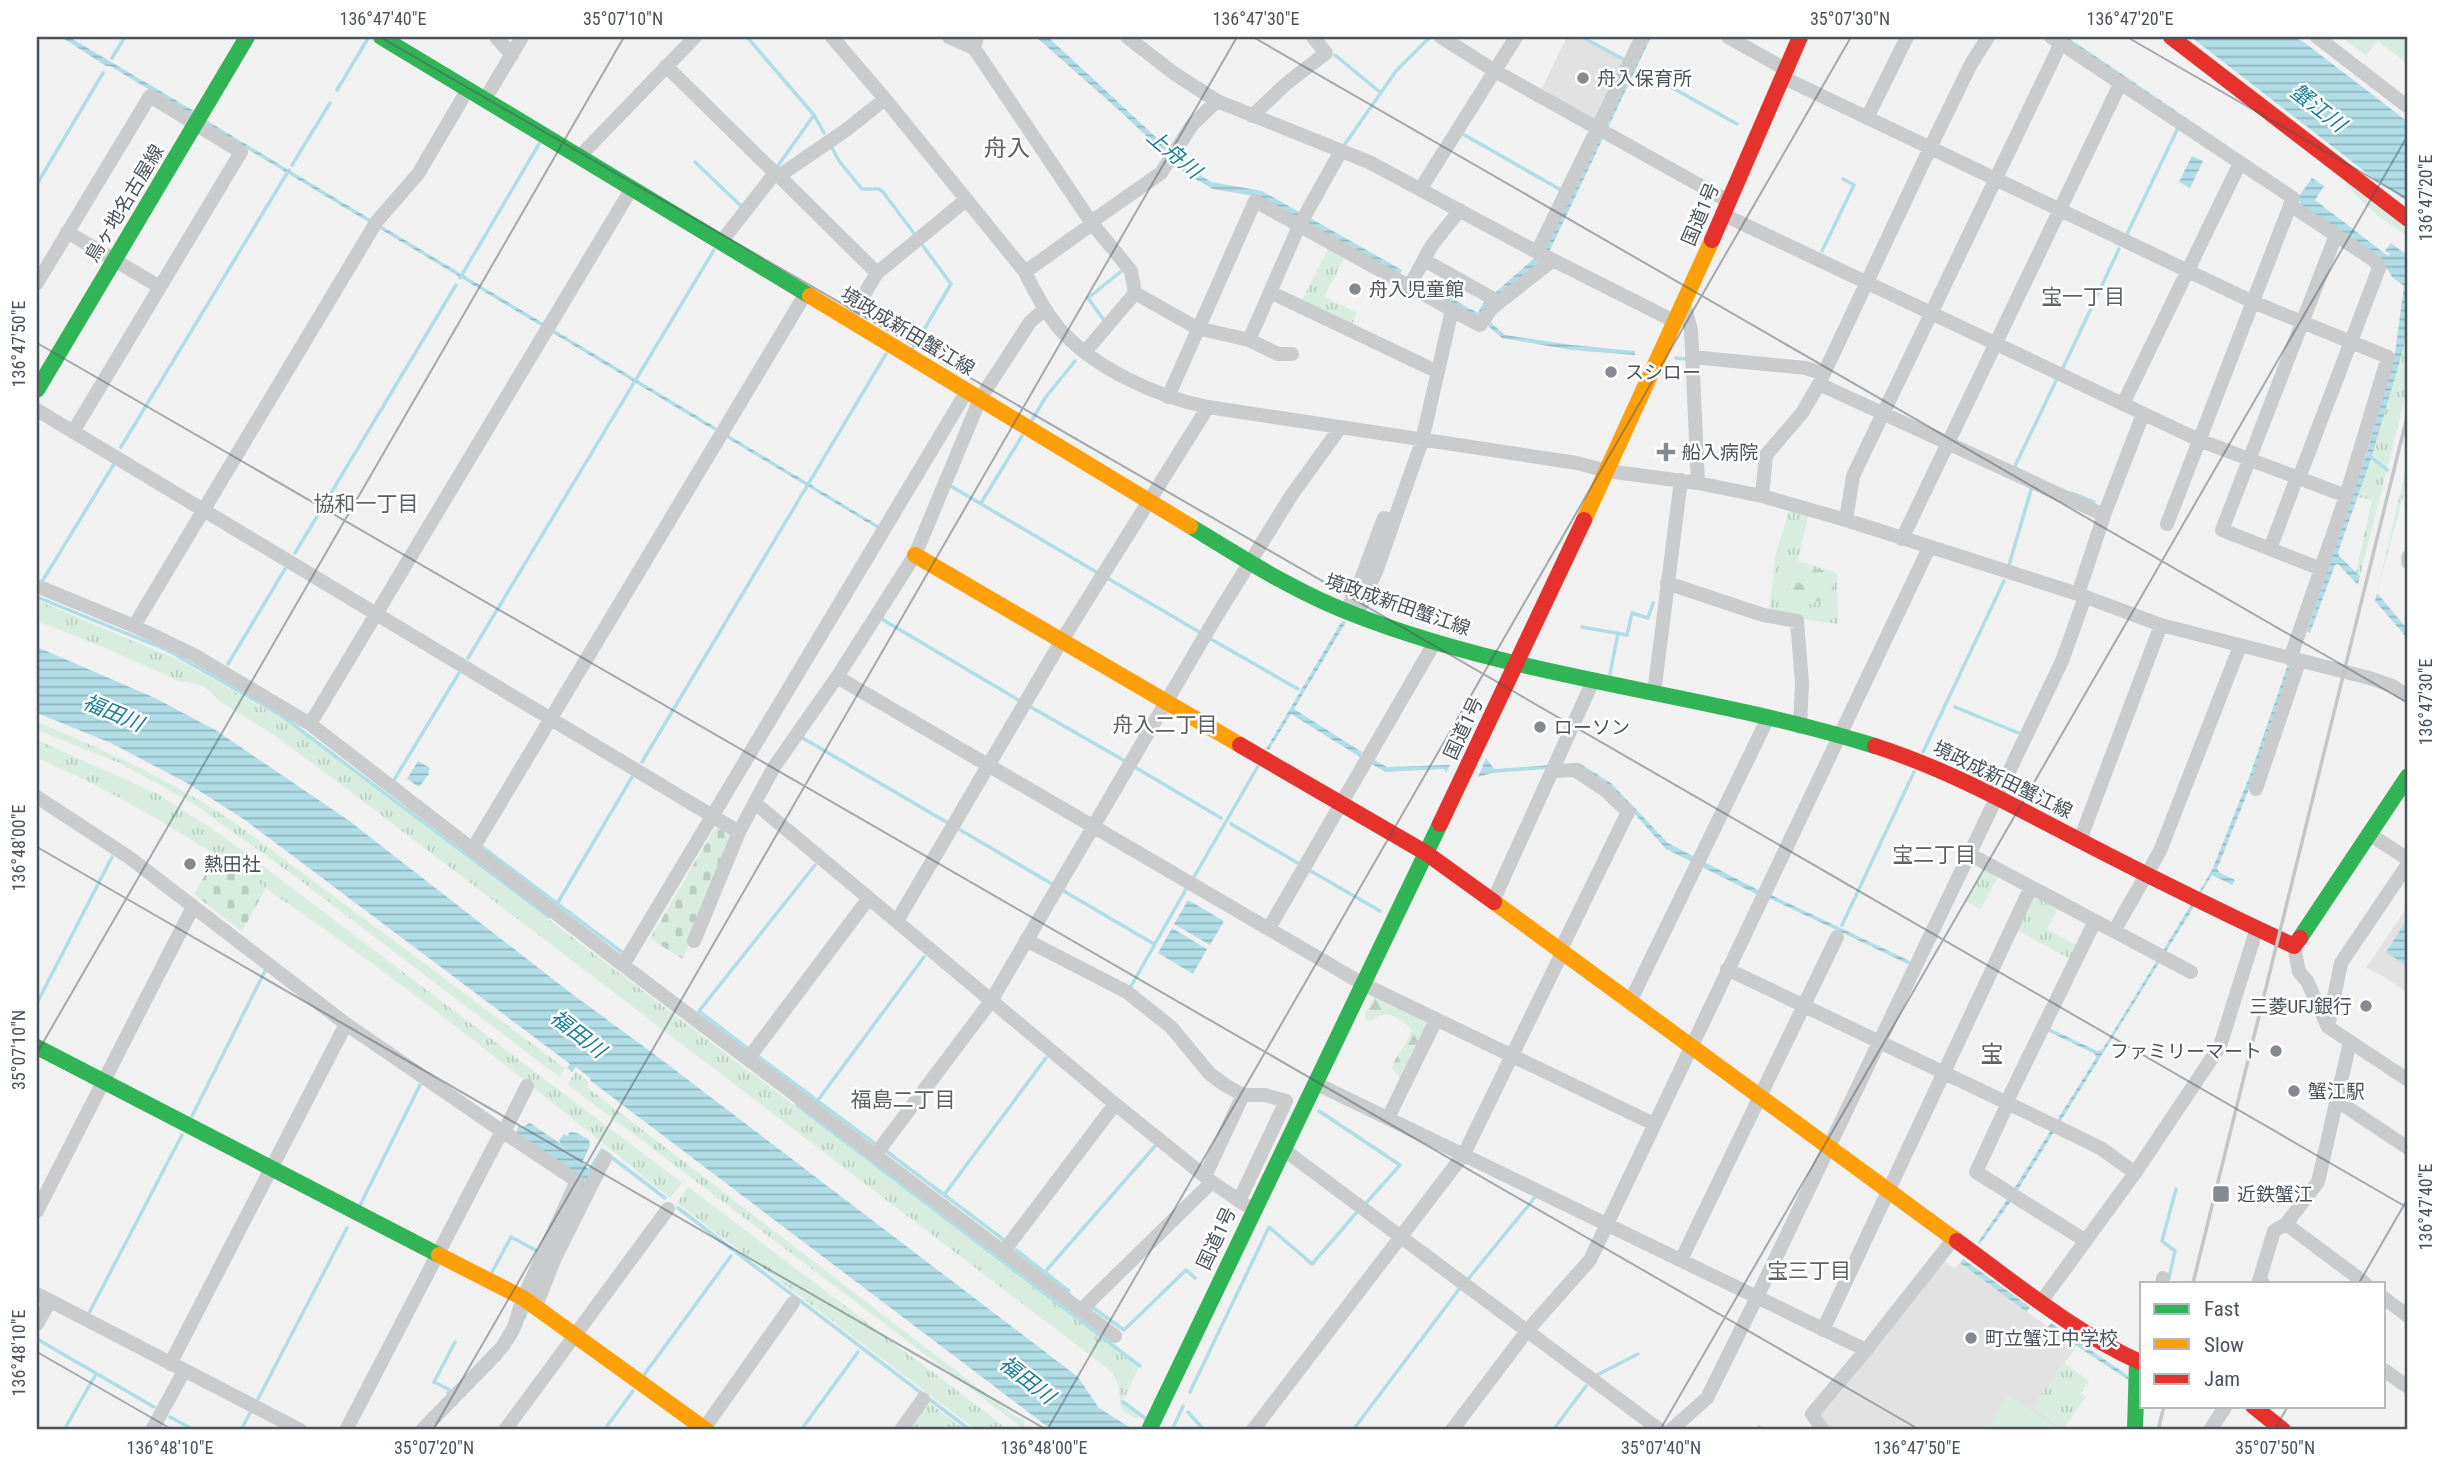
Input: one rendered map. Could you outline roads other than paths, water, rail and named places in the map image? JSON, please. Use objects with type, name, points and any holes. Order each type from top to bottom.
[{"type":"main road","name":"鳥ヶ地名古屋線","points":[[37,390],[247,37]]},
{"type":"main road","name":"境政成新田蟹江線","points":[[381,37],[1150,502],[1314,597],[1435,642],[1593,681],[1768,718],[1916,761],[1952,774],[1997,796],[2294,946]]},
{"type":"main road","name":"国道1号","points":[[1149,1430],[1246,1206],[1283,1149],[1607,471],[1676,322],[1800,37]]},
{"type":"main road","points":[[2171,37],[2408,219]]},
{"type":"main road","points":[[915,555],[1426,853],[1631,1000],[2041,1302],[2113,1350],[2139,1362],[2135,1430]]},
{"type":"main road","points":[[2294,946],[2408,776]]},
{"type":"main road","points":[[37,1047],[529,1302],[704,1430]]},
{"type":"main road","points":[[2256,1408],[2283,1430]]},
{"type":"street","points":[[496,37],[512,55]]},
{"type":"street","points":[[485,99],[522,37]]},
{"type":"street","points":[[580,156],[695,37]]},
{"type":"street","points":[[832,37],[1025,272],[1045,309],[1059,328],[1085,352],[1153,392],[1208,407],[1577,463],[1607,471],[1681,480],[1762,496],[1846,520],[2081,596],[2161,625],[2373,679],[2408,696]]},
{"type":"street","points":[[949,37],[975,41],[1092,223],[1131,271],[1135,293]]},
{"type":"street","points":[[1127,37],[1175,74],[1217,101],[1369,162],[1676,322]]},
{"type":"street","points":[[1252,116],[1287,83],[1326,53],[1313,37]]},
{"type":"street","points":[[1441,37],[1725,207],[1867,283],[2199,440],[2346,496]]},
{"type":"street","points":[[1421,188],[1516,37]]},
{"type":"street","points":[[1168,397],[1255,201],[1302,221],[1409,287],[1480,325],[1494,300],[1544,255],[1642,37]]},
{"type":"street","points":[[1728,37],[1784,73],[1930,148],[2253,302],[2388,357],[2321,569],[2256,789]]},
{"type":"street","points":[[1867,117],[1907,37]]},
{"type":"street","points":[[1762,496],[1766,455],[1793,424],[1821,379],[1971,64],[1988,37]]},
{"type":"street","points":[[2317,37],[2408,107]]},
{"type":"street","points":[[1846,520],[1853,476],[1996,179],[2056,40],[2293,198],[2166,524]]},
{"type":"street","points":[[666,66],[877,273]]},
{"type":"street","points":[[1902,539],[2121,82]]},
{"type":"street","points":[[134,626],[375,224],[418,174],[468,89]]},
{"type":"street","points":[[37,282],[150,96],[241,152],[73,432]]},
{"type":"street","points":[[722,242],[777,174],[846,130],[885,99]]},
{"type":"street","points":[[1025,272],[1161,173],[1192,125],[1217,101]]},
{"type":"street","points":[[1249,340],[1302,221],[1340,151]]},
{"type":"street","points":[[2123,404],[2240,163]]},
{"type":"street","points":[[310,724],[632,188]]},
{"type":"street","points":[[849,319],[877,273],[966,200]]},
{"type":"street","points":[[2270,549],[2379,268],[2375,261],[2290,205]]},
{"type":"street","points":[[1409,287],[1432,245],[1461,210]]},
{"type":"street","points":[[67,232],[160,287]]},
{"type":"street","points":[[2321,569],[2222,530],[2336,235]]},
{"type":"street","points":[[1424,260],[1494,300]]},
{"type":"street","points":[[1270,292],[1438,372]]},
{"type":"street","points":[[472,850],[806,293]]},
{"type":"street","points":[[1135,293],[1197,328],[1249,340],[1278,354],[1292,354]]},
{"type":"street","points":[[1085,352],[1135,293]]},
{"type":"street","points":[[1684,304],[1691,330],[1698,483]]},
{"type":"street","points":[[623,965],[973,395],[1030,322],[1045,309]]},
{"type":"street","points":[[1352,613],[1357,590],[1384,518],[1393,522],[1422,441],[1452,310]]},
{"type":"street","points":[[1692,357],[1793,366],[1883,413],[2104,515]]},
{"type":"street","points":[[694,941],[739,832],[774,767],[837,677],[915,555],[973,395]]},
{"type":"street","points":[[897,921],[1062,640],[1208,407]]},
{"type":"street","points":[[37,410],[739,832]]},
{"type":"street","points":[[1671,1430],[1707,1398],[1758,1297],[2062,661],[2104,515],[2143,414]]},
{"type":"street","points":[[876,1154],[990,1001],[1250,562],[1291,496],[1340,428]]},
{"type":"street","points":[[1654,693],[1681,480]]},
{"type":"street","points":[[1452,1430],[1527,1331],[1590,1260],[1929,548]]},
{"type":"street","points":[[1667,583],[1763,615],[1797,621],[1802,683],[1800,727]]},
{"type":"street","points":[[37,586],[134,626],[194,655],[310,724],[623,965],[1115,1336]]},
{"type":"street","points":[[2080,840],[2161,625]]},
{"type":"street","points":[[1269,929],[1435,642]]},
{"type":"street","points":[[2114,931],[2148,874],[2240,646]]},
{"type":"street","points":[[837,677],[1363,985],[1654,1124]]},
{"type":"street","points":[[1493,901],[1593,681]]},
{"type":"street","points":[[1631,1000],[1768,718]]},
{"type":"street","points":[[1253,1430],[1464,1154],[1628,812],[1606,791],[1575,770],[1555,766]]},
{"type":"street","points":[[37,798],[130,858],[346,1024],[577,1181],[529,1302]]},
{"type":"street","points":[[755,803],[1115,1104],[1207,1179],[1246,1206],[1286,1101],[1265,1095],[1243,1095],[1210,1074],[1171,1027],[1127,992],[1026,940]]},
{"type":"street","points":[[2328,1027],[2340,963],[2408,861],[2369,834]]},
{"type":"street","points":[[1969,854],[2191,972]]},
{"type":"street","points":[[1823,1330],[2031,887]]},
{"type":"street","points":[[748,1059],[869,898]]},
{"type":"street","points":[[37,1211],[193,907]]},
{"type":"street","points":[[2085,1241],[1976,1172],[2095,921]]},
{"type":"street","points":[[2041,1302],[2135,1172],[2220,1046],[2257,928]]},
{"type":"street","points":[[1681,1260],[1837,937]]},
{"type":"street","points":[[2294,946],[2299,972],[2307,981],[2328,1027],[2408,1080]]},
{"type":"street","points":[[1727,969],[2056,1126],[2102,1149],[2135,1172]]},
{"type":"street","points":[[1388,1118],[1436,1020]]},
{"type":"street","points":[[170,1364],[346,1024]]},
{"type":"street","points":[[2260,1282],[2274,1231],[2286,1224],[2318,1182],[2350,1042]]},
{"type":"street","points":[[1315,1083],[1866,1350]]},
{"type":"street","points":[[346,1430],[527,1086]]},
{"type":"street","points":[[1078,1307],[1207,1179],[1243,1095]]},
{"type":"street","points":[[2336,1100],[2408,1148]]},
{"type":"street","points":[[1004,1251],[1115,1104]]},
{"type":"street","points":[[1283,1149],[1660,1430]]},
{"type":"street","points":[[422,1430],[503,1346],[555,1258],[605,1158]]},
{"type":"street","points":[[505,1430],[668,1209]]},
{"type":"street","points":[[2286,1224],[2364,1282]]},
{"type":"street","points":[[1823,1430],[1812,1414],[1955,1237]]},
{"type":"street","points":[[37,1325],[43,1298],[300,1430]]},
{"type":"street","points":[[2386,1300],[2408,1316]]},
{"type":"street","points":[[704,1430],[793,1304]]},
{"type":"street","points":[[152,1430],[184,1371]]},
{"type":"street","points":[[2386,1371],[2408,1387]]},
{"type":"street","points":[[901,1430],[923,1399]]},
{"type":"street","points":[[2210,1430],[2226,1408]]},
{"type":"water","points":[[61,37],[69,37],[194,111],[192,115],[106,66]]},
{"type":"water","name":"上舟川","points":[[1036,37],[1048,37],[1188,167],[1211,182],[1262,191],[1402,270],[1399,276],[1260,197],[1213,189],[1185,173]]},
{"type":"water","points":[[1647,37],[1651,37],[1550,250],[1542,263],[1489,321],[1505,335],[1635,351],[1635,355],[1571,350],[1502,338],[1487,325],[1415,285],[1418,280],[1478,313],[1483,303],[1546,248]]},
{"type":"water","points":[[2060,37],[2067,37],[2300,195],[2312,178],[2324,186],[2315,200],[2388,256],[2390,254],[2385,251],[2391,243],[2408,256],[2408,326],[2403,350],[2370,462],[2338,552],[2360,576],[2358,585],[2338,564],[2335,565],[2310,633],[2307,632],[2366,455],[2395,353],[2404,286],[2392,277],[2382,261],[2301,206],[2299,199]]},
{"type":"water","name":"蟹江川","points":[[2191,37],[2294,37],[2305,43],[2408,122],[2408,202],[2377,181]]},
{"type":"water","points":[[206,120],[881,527],[880,530],[204,123]]},
{"type":"water","points":[[2192,156],[2203,161],[2190,188],[2179,182]]},
{"type":"water","points":[[2377,593],[2408,630],[2408,639],[2375,601]]},
{"type":"water","points":[[1342,621],[1346,622],[1294,709],[1362,752],[1360,757],[1291,714],[1269,750],[1266,749]]},
{"type":"water","name":"福田川","points":[[37,647],[155,698],[217,731],[348,820],[568,991],[1078,1377],[1099,1408],[1134,1430],[1052,1430],[576,1067],[572,1072],[567,1068],[570,1064],[245,820],[187,783],[111,743],[37,713]]},
{"type":"water","points":[[2288,664],[2294,665],[2257,769],[2217,869],[2235,880],[2232,885],[2212,875],[2201,893],[2199,892],[2212,870],[2250,775]]},
{"type":"water","points":[[1486,758],[1494,769],[1579,763],[1611,783],[1668,843],[1760,891],[1758,895],[1666,849],[1632,811],[1577,767],[1492,773],[1478,777]]},
{"type":"water","points":[[1374,760],[1387,767],[1450,765],[1446,773],[1444,769],[1385,772],[1372,764]]},
{"type":"water","points":[[418,761],[430,768],[429,774],[419,787],[407,779]]},
{"type":"water","points":[[1769,894],[1912,962],[1910,965],[1767,897]]},
{"type":"water","points":[[1188,900],[1224,921],[1210,945],[1174,924]]},
{"type":"water","points":[[2192,903],[2195,905],[2011,1201],[1980,1244],[1978,1242],[2096,1058],[2095,1054],[2045,1030],[2047,1027],[2097,1051],[2102,1050]]},
{"type":"water","points":[[2408,918],[2408,967],[2386,952]]},
{"type":"water","points":[[1172,928],[1207,949],[1193,974],[1158,953]]},
{"type":"water","points":[[530,1123],[561,1144],[559,1140],[570,1132],[589,1140],[590,1145],[582,1163],[592,1172],[516,1339],[501,1359],[432,1430],[427,1430],[502,1352],[583,1178],[516,1133],[518,1126]]},
{"type":"water","points":[[1963,1259],[2030,1307],[2027,1312],[1960,1263]]},
{"type":"water","points":[[2051,1323],[2127,1375],[2130,1381],[2048,1327]]},
{"type":"waterway","points":[[112,58],[125,37]]},
{"type":"waterway","points":[[747,37],[814,115],[824,133]]},
{"type":"waterway","points":[[1345,144],[1396,71],[1430,37]]},
{"type":"waterway","points":[[1582,37],[1625,60]]},
{"type":"waterway","points":[[337,90],[367,40]]},
{"type":"waterway","points":[[1335,55],[1381,93]]},
{"type":"waterway","points":[[1644,72],[1737,124]]},
{"type":"waterway","points":[[37,184],[103,73]]},
{"type":"waterway","points":[[292,165],[330,103]]},
{"type":"waterway","points":[[777,167],[814,115]]},
{"type":"waterway","points":[[2127,234],[2178,128]]},
{"type":"waterway","points":[[1461,133],[1561,190]]},
{"type":"waterway","points":[[460,278],[539,144]]},
{"type":"waterway","points":[[830,144],[839,161],[862,189],[879,189],[883,192],[916,236]]},
{"type":"waterway","points":[[695,162],[743,208]]},
{"type":"waterway","points":[[121,447],[289,170]]},
{"type":"waterway","points":[[1822,251],[1854,185],[1843,179]]},
{"type":"waterway","points":[[913,348],[951,284],[920,242]]},
{"type":"waterway","points":[[2063,368],[2119,249]]},
{"type":"waterway","points":[[468,658],[714,250]]},
{"type":"waterway","points":[[1106,323],[1088,298],[1123,270]]},
{"type":"waterway","points":[[295,553],[456,285]]},
{"type":"waterway","points":[[642,762],[886,354]]},
{"type":"waterway","points":[[1676,358],[1687,359]]},
{"type":"waterway","points":[[1032,420],[1045,398],[1075,361]]},
{"type":"waterway","points":[[2014,468],[2056,381]]},
{"type":"waterway","points":[[981,503],[1022,436]]},
{"type":"waterway","points":[[2370,456],[2387,470]]},
{"type":"waterway","points":[[43,580],[114,464]]},
{"type":"waterway","points":[[949,485],[1098,573]]},
{"type":"waterway","points":[[2009,565],[2031,490]]},
{"type":"waterway","points":[[2072,493],[2094,502]]},
{"type":"waterway","points":[[228,664],[285,569]]},
{"type":"waterway","points":[[1109,579],[1201,633]]},
{"type":"waterway","points":[[1923,752],[2004,581]]},
{"type":"waterway","points":[[37,597],[167,650],[282,716],[549,917]]},
{"type":"waterway","points":[[1582,627],[1627,635],[1632,613],[1648,618],[1653,603]]},
{"type":"waterway","points":[[880,618],[1020,701]]},
{"type":"waterway","points":[[1610,674],[1618,633]]},
{"type":"waterway","points":[[1209,638],[1298,689]]},
{"type":"waterway","points":[[394,780],[459,673]]},
{"type":"waterway","points":[[1029,706],[1125,761]]},
{"type":"waterway","points":[[1955,707],[2021,734]]},
{"type":"waterway","points":[[801,737],[948,823]]},
{"type":"waterway","points":[[1133,766],[1221,818]]},
{"type":"waterway","points":[[1194,877],[1258,766]]},
{"type":"waterway","points":[[1842,925],[1914,772]]},
{"type":"waterway","points":[[557,904],[632,777]]},
{"type":"waterway","points":[[1231,824],[1301,865]]},
{"type":"waterway","points":[[957,828],[1052,884]]},
{"type":"waterway","points":[[481,846],[623,953]]},
{"type":"waterway","points":[[37,1003],[112,857]]},
{"type":"waterway","points":[[747,1048],[699,1011],[815,865]]},
{"type":"waterway","points":[[1309,870],[1380,911]]},
{"type":"waterway","points":[[1131,990],[1186,889]]},
{"type":"waterway","points":[[1062,890],[1154,944]]},
{"type":"waterway","points":[[818,1100],[924,957]]},
{"type":"waterway","points":[[191,1118],[266,969]]},
{"type":"waterway","points":[[759,1057],[874,1143]]},
{"type":"waterway","points":[[944,1195],[1046,1058]]},
{"type":"waterway","points":[[360,1205],[420,1085]]},
{"type":"waterway","points":[[797,1105],[1140,1366]]},
{"type":"waterway","points":[[1319,1111],[1400,1165],[1367,1202]]},
{"type":"waterway","points":[[89,1313],[182,1135]]},
{"type":"waterway","points":[[1045,1272],[1155,1146]]},
{"type":"waterway","points":[[588,1173],[602,1150],[665,1198]]},
{"type":"waterway","points":[[886,1151],[1004,1240]]},
{"type":"waterway","points":[[2169,1278],[2175,1251],[2162,1241],[2176,1189]]},
{"type":"waterway","points":[[1469,1278],[1536,1196]]},
{"type":"waterway","points":[[678,1208],[733,1250]]},
{"type":"waterway","points":[[1190,1392],[1269,1227],[1312,1264],[1358,1211]]},
{"type":"waterway","points":[[258,1399],[347,1228]]},
{"type":"waterway","points":[[491,1274],[511,1237],[539,1252]]},
{"type":"waterway","points":[[1016,1250],[1069,1291]]},
{"type":"waterway","points":[[736,1252],[970,1430]]},
{"type":"waterway","points":[[644,1375],[731,1256]]},
{"type":"waterway","points":[[1092,1307],[1124,1330],[1186,1270],[1195,1278]]},
{"type":"waterway","points":[[1353,1430],[1460,1288]]},
{"type":"waterway","points":[[37,1339],[154,1407]]},
{"type":"waterway","points":[[448,1393],[450,1390],[434,1382],[455,1342]]},
{"type":"waterway","points":[[801,1430],[858,1352]]},
{"type":"waterway","points":[[1593,1377],[1638,1354]]},
{"type":"waterway","points":[[64,1430],[96,1374]]},
{"type":"waterway","points":[[1553,1430],[1586,1386]]},
{"type":"waterway","points":[[604,1430],[633,1391]]},
{"type":"waterway","points":[[1123,1402],[1146,1419]]},
{"type":"waterway","points":[[1172,1430],[1183,1406]]},
{"type":"waterway","points":[[1188,1412],[1204,1430]]},
{"type":"waterway","points":[[241,1430],[250,1413]]},
{"type":"waterway","points":[[170,1417],[194,1430]]},
{"type":"waterway","points":[[1757,1430],[1759,1427],[1764,1430]]},
{"type":"railway","points":[[2193,1282],[2408,413]]},
{"type":"railway","points":[[2158,1430],[2164,1408]]},
{"type":"place","name":"舟入保育所","points":[[1583,78]]},
{"type":"place","name":"舟入児童館","points":[[1355,289]]},
{"type":"place","name":"スシロー","points":[[1611,372]]},
{"type":"place","name":"船入病院","points":[[1666,452]]},
{"type":"place","name":"ローソン","points":[[1540,727]]},
{"type":"place","name":"熱田社","points":[[190,864]]},
{"type":"place","name":"三菱UFJ銀行","points":[[2366,1006]]},
{"type":"place","name":"ファミリーマート","points":[[2276,1051]]},
{"type":"place","name":"蟹江駅","points":[[2294,1091]]},
{"type":"place","name":"近鉄蟹江","points":[[2221,1194]]},
{"type":"place","name":"町立蟹江中学校","points":[[1971,1338]]},
{"type":"district","name":"舟入","points":[[1007,148]]},
{"type":"district","name":"宝一丁目","points":[[2083,297]]},
{"type":"district","name":"協和一丁目","points":[[366,504]]},
{"type":"district","name":"舟入二丁目","points":[[1165,725]]},
{"type":"district","name":"宝二丁目","points":[[1934,855]]},
{"type":"district","name":"宝","points":[[1992,1054]]},
{"type":"district","name":"福島二丁目","points":[[903,1100]]},
{"type":"district","name":"宝三丁目","points":[[1809,1271]]}]
